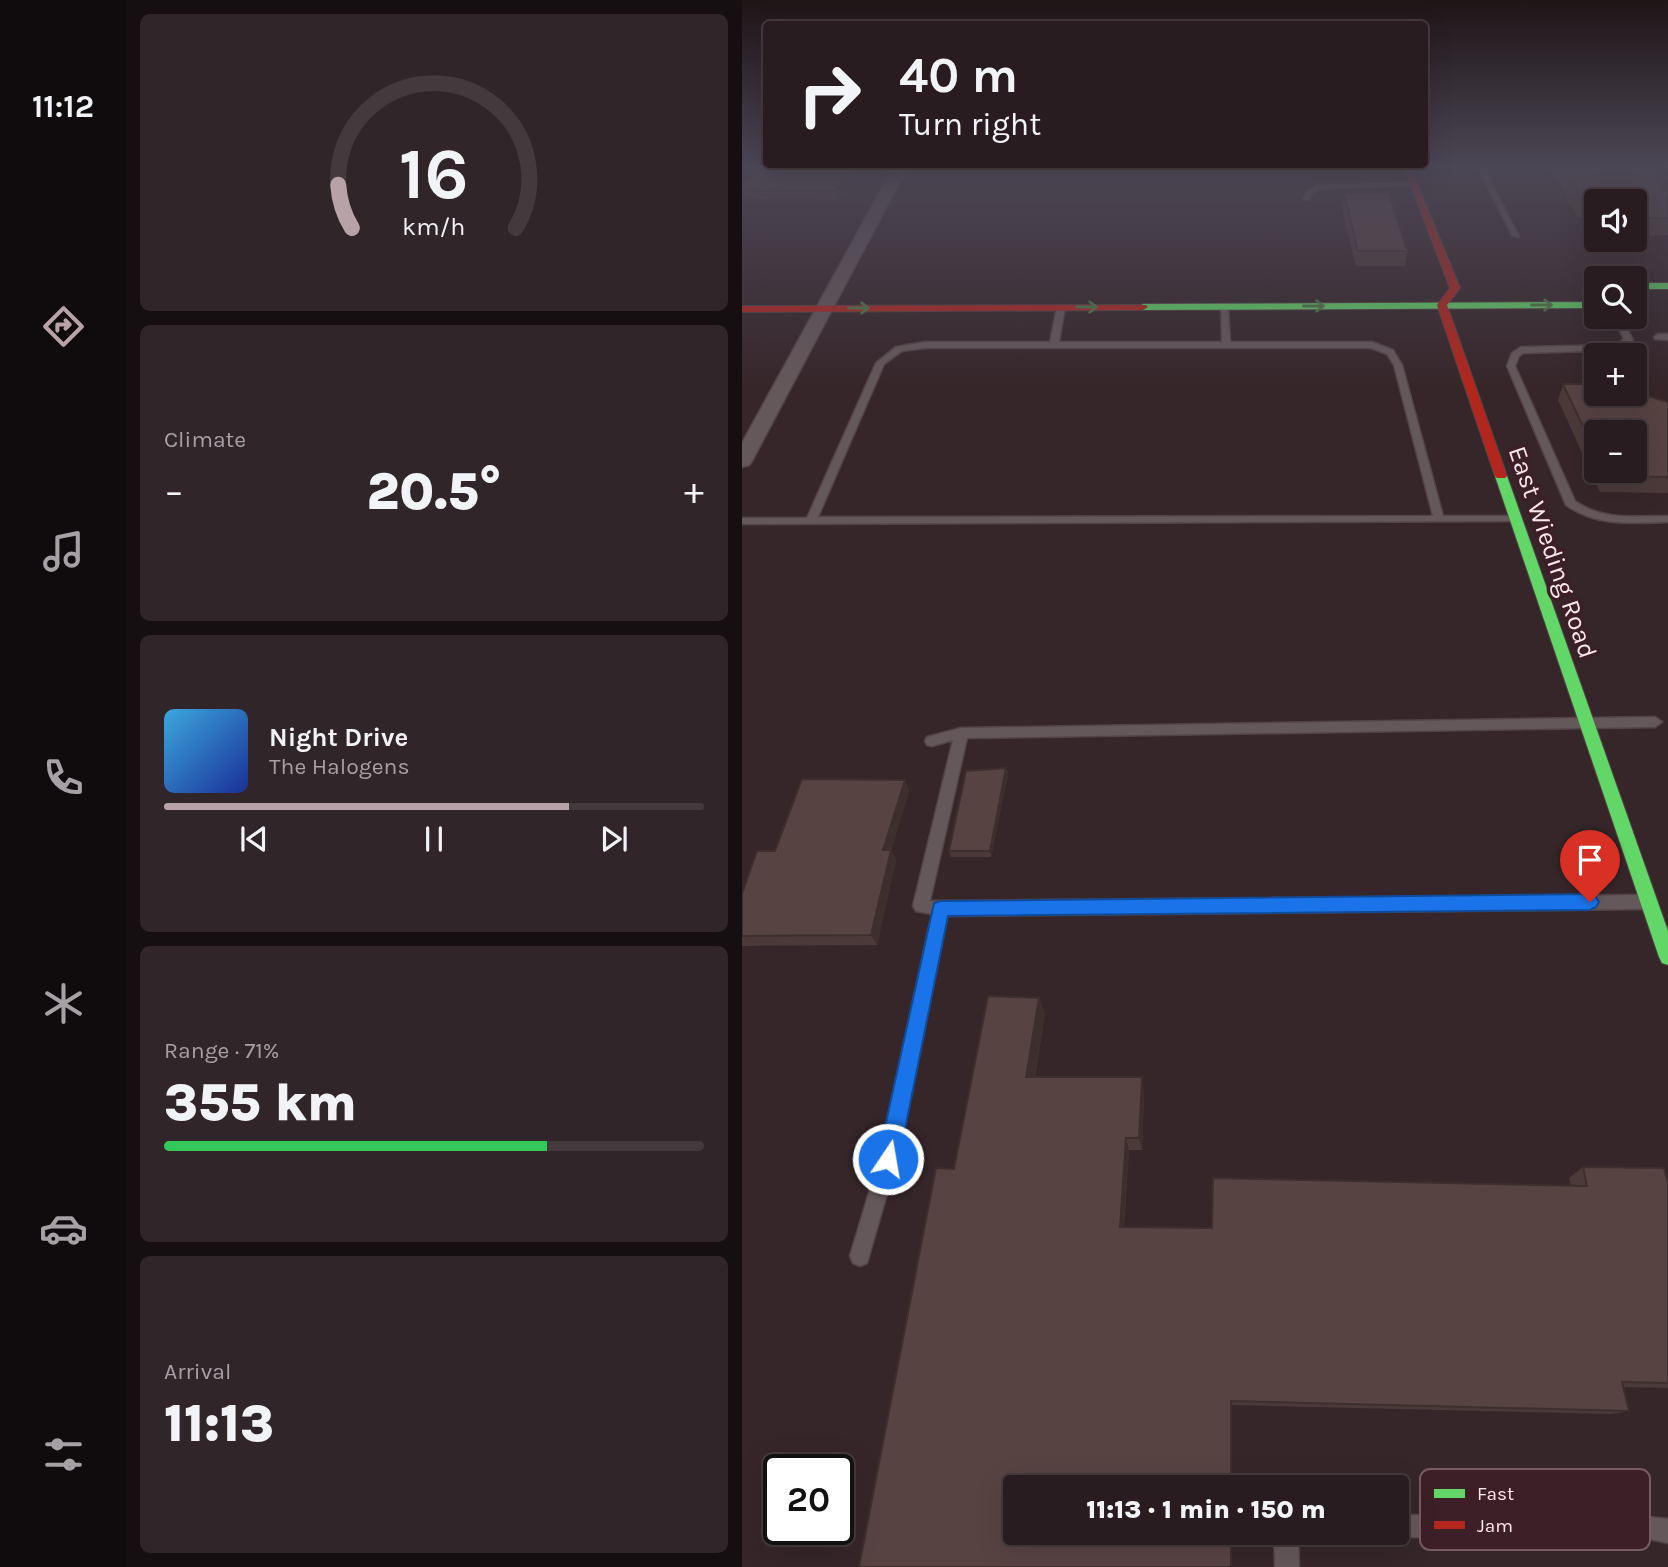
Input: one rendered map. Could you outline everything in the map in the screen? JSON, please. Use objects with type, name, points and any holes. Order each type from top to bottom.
[{"type":"street","points":[[742,461],[860,241]]},
{"type":"street","points":[[1439,241],[1461,288]]},
{"type":"street","points":[[1647,286],[1668,286]]},
{"type":"street","points":[[1429,288],[1461,288]]},
{"type":"street","points":[[1442,305],[1461,288]]},
{"type":"street","name":"East Wieding Road","points":[[1442,305],[1668,957]]},
{"type":"street","points":[[742,309],[1584,305]]},
{"type":"lane","points":[[1224,306],[1226,345]]},
{"type":"lane","points":[[1054,345],[1061,307]]},
{"type":"lane","points":[[1623,329],[1629,340],[1618,348],[1521,350],[1515,355],[1511,366],[1570,503],[1582,514],[1596,518],[1668,519]]},
{"type":"lane","points":[[811,521],[880,363],[899,348],[925,345],[1371,345],[1390,352],[1398,365],[1439,520]]},
{"type":"lane","points":[[742,521],[1516,519]]},
{"type":"lane","points":[[932,741],[961,733],[1655,722]]},
{"type":"lane","points":[[961,733],[921,906],[941,909],[1649,901]]},
{"type":"lane","points":[[860,1256],[888,1159],[941,909]]},
{"type":"lane","points":[[1650,1528],[1668,1531]]},
{"type":"lane","points":[[1286,1545],[1287,1567]]},
{"type":"building","points":[[1356,241],[1404,241],[1407,251],[1358,251]]},
{"type":"building","points":[[1563,384],[1584,384],[1584,406],[1647,406],[1647,396],[1668,402],[1668,477],[1647,477],[1647,420],[1584,420],[1584,429]]},
{"type":"building","points":[[1006,768],[990,851],[949,851],[966,771]]},
{"type":"building","points":[[802,779],[905,780],[883,850],[891,850],[871,935],[742,936],[742,894],[757,851],[775,851]]},
{"type":"building","points":[[988,996],[1039,998],[1026,1077],[1142,1077],[1139,1138],[1126,1138],[1120,1227],[1212,1228],[1213,1178],[1587,1186],[1583,1167],[1664,1168],[1668,1183],[1668,1383],[1622,1382],[1629,1411],[1231,1401],[1231,1475],[1003,1475],[1003,1545],[1231,1545],[1231,1567],[859,1567],[936,1168],[954,1169]]},
{"type":"traffic: fast","points":[[1647,286],[1668,286]]},
{"type":"traffic: fast","points":[[1143,307],[1584,305]]},
{"type":"traffic: fast","points":[[1501,476],[1668,957]]},
{"type":"traffic: jam","points":[[1436,241],[1455,288],[1442,305],[1501,476]]},
{"type":"traffic: jam","points":[[742,309],[1143,307]]},
{"type":"route","points":[[888,1159],[941,909],[1590,902]]}]
